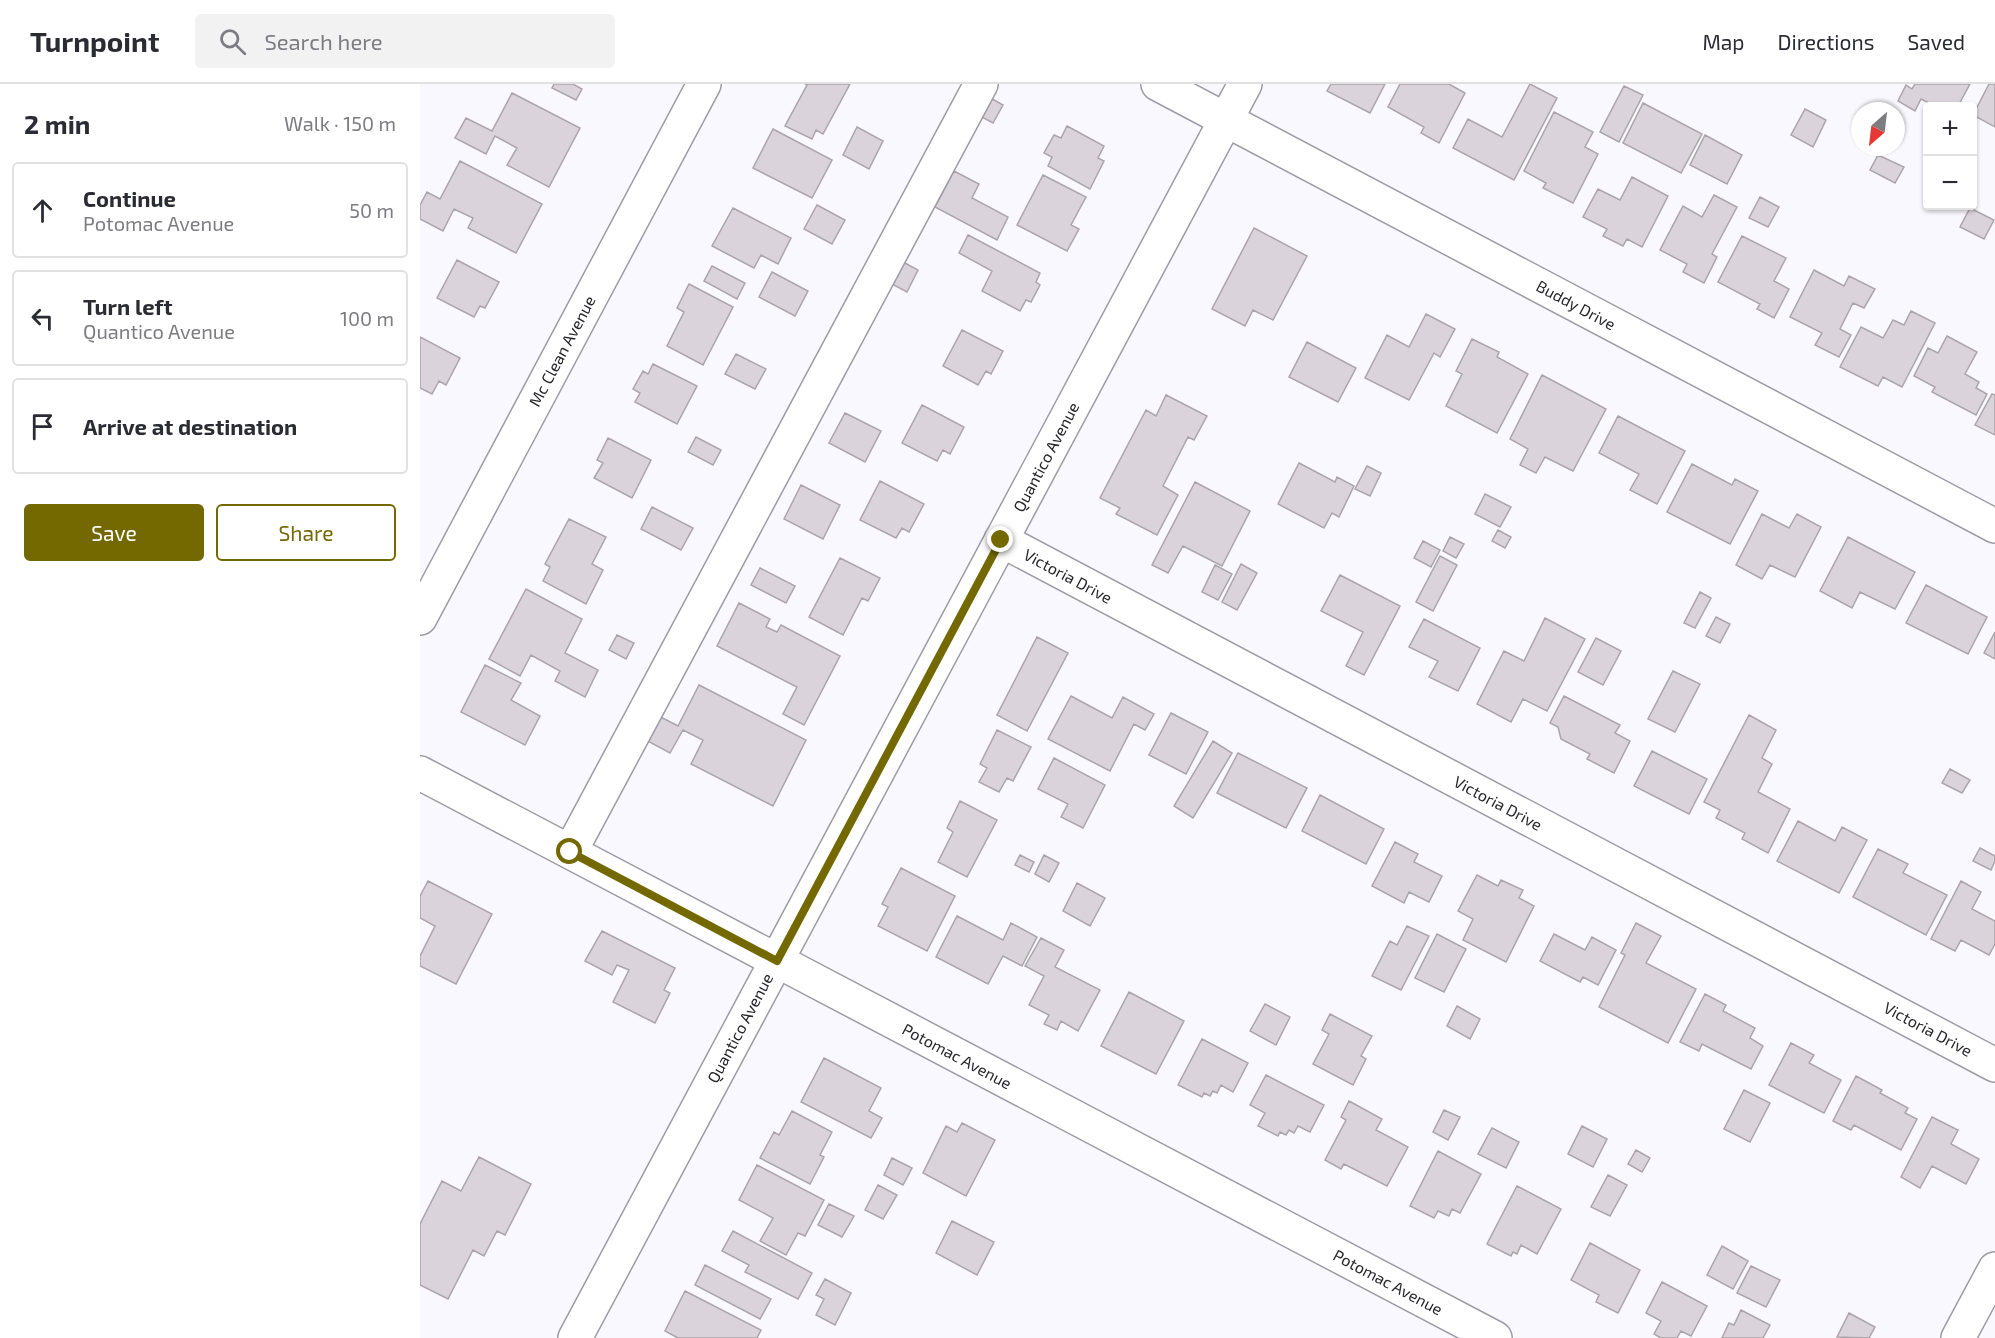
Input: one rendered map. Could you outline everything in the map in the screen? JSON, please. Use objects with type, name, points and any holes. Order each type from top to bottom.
[{"type":"street","name":"Mc Clean Avenue","points":[[420,618],[704,84]]},
{"type":"street","points":[[570,852],[981,84]]},
{"type":"street","name":"Buddy Drive","points":[[1158,84],[1995,526]]},
{"type":"street","name":"Quantico Avenue","points":[[575,1338],[1245,84]]},
{"type":"street","name":"Victoria Drive","points":[[1001,540],[1995,1065]]},
{"type":"street","name":"Potomac Avenue","points":[[420,773],[1495,1338]]},
{"type":"street","points":[[1958,1338],[1995,1269]]},
{"type":"building","points":[[554,84],[573,84],[582,89],[576,100],[552,88]]},
{"type":"building","points":[[805,84],[850,84],[823,134],[816,130],[812,139],[785,126],[807,85]]},
{"type":"building","points":[[1331,84],[1385,84],[1370,113],[1327,91]]},
{"type":"building","points":[[1400,84],[1449,84],[1465,93],[1439,143],[1421,133],[1424,127],[1388,107]]},
{"type":"building","points":[[1530,84],[1557,98],[1514,180],[1453,148],[1468,119],[1502,137]]},
{"type":"building","points":[[1915,84],[1970,84],[1960,102],[1927,102],[1921,99],[1915,111],[1905,105],[1905,102],[1898,101],[1906,85],[1912,89]]},
{"type":"building","points":[[1989,84],[1995,84],[1995,127],[1977,117],[1977,107]]},
{"type":"building","points":[[1624,86],[1643,95],[1619,142],[1600,132]]},
{"type":"building","points":[[512,93],[580,128],[549,187],[507,165],[517,148],[495,136],[486,154],[455,138],[466,118],[492,131]]},
{"type":"building","points":[[987,96],[1003,105],[993,123],[978,115]]},
{"type":"building","points":[[1643,103],[1702,134],[1681,173],[1623,143]]},
{"type":"building","points":[[1805,109],[1826,120],[1813,147],[1791,135]]},
{"type":"building","points":[[1554,112],[1593,132],[1585,147],[1598,154],[1573,203],[1543,188],[1546,183],[1524,171]]},
{"type":"building","points":[[1067,126],[1104,146],[1098,158],[1104,161],[1090,189],[1048,166],[1052,157],[1044,153],[1054,135],[1061,138]]},
{"type":"building","points":[[857,127],[883,141],[869,169],[843,155]]},
{"type":"building","points":[[773,129],[832,160],[812,198],[753,168]]},
{"type":"building","points":[[1705,135],[1742,155],[1727,184],[1690,165]]},
{"type":"building","points":[[1877,156],[1904,167],[1895,183],[1870,170]]},
{"type":"building","points":[[460,161],[542,204],[516,253],[468,228],[473,218],[454,209],[443,231],[420,219],[420,205],[427,192],[440,199]]},
{"type":"building","points":[[954,171],[979,184],[972,198],[1008,217],[997,240],[935,207]]},
{"type":"building","points":[[1043,175],[1086,197],[1071,225],[1079,229],[1067,251],[1017,225]]},
{"type":"building","points":[[1632,177],[1668,196],[1642,247],[1627,239],[1623,246],[1603,236],[1607,229],[1583,217],[1598,189],[1620,200]]},
{"type":"building","points":[[1714,195],[1737,207],[1712,254],[1717,257],[1704,283],[1683,272],[1687,264],[1660,250],[1683,206],[1702,217]]},
{"type":"building","points":[[1760,197],[1779,207],[1768,227],[1749,218]]},
{"type":"building","points":[[817,205],[845,220],[832,244],[804,229]]},
{"type":"building","points":[[733,208],[791,238],[778,264],[761,255],[754,268],[712,246]]},
{"type":"building","points":[[1969,210],[1974,210],[1994,220],[1984,239],[1960,227]]},
{"type":"building","points":[[1254,228],[1307,256],[1273,320],[1253,310],[1245,326],[1212,309]]},
{"type":"building","points":[[968,235],[1040,273],[1036,282],[1040,285],[1031,302],[1026,300],[1020,311],[982,291],[992,271],[959,253]]},
{"type":"building","points":[[1742,236],[1786,258],[1774,281],[1789,289],[1774,318],[1757,309],[1760,304],[1718,282]]},
{"type":"building","points":[[457,260],[499,282],[485,308],[480,306],[474,317],[437,298]]},
{"type":"building","points":[[903,262],[918,270],[907,292],[892,284]]},
{"type":"building","points":[[712,266],[745,283],[737,299],[704,281]]},
{"type":"building","points":[[1814,270],[1844,286],[1849,276],[1875,289],[1864,308],[1853,303],[1840,329],[1851,335],[1839,357],[1815,345],[1822,333],[1790,317]]},
{"type":"building","points":[[772,272],[808,291],[795,316],[759,297]]},
{"type":"building","points":[[689,284],[733,307],[703,365],[667,346],[684,312],[677,308]]},
{"type":"building","points":[[1911,311],[1935,323],[1902,387],[1883,377],[1878,386],[1840,367],[1861,327],[1883,338],[1893,320],[1904,325]]},
{"type":"building","points":[[1426,314],[1455,329],[1440,357],[1434,353],[1409,400],[1365,378],[1387,335],[1409,347]]},
{"type":"building","points":[[962,330],[1003,351],[991,374],[986,371],[978,385],[943,366]]},
{"type":"building","points":[[1947,336],[1977,352],[1965,374],[1979,382],[1976,388],[1987,394],[1976,415],[1932,392],[1935,387],[1914,376],[1928,348],[1938,353]]},
{"type":"building","points":[[420,337],[460,358],[446,385],[439,381],[432,394],[420,388]]},
{"type":"building","points":[[1472,339],[1499,352],[1497,357],[1528,374],[1497,433],[1446,406],[1462,374],[1456,371]]},
{"type":"building","points":[[1307,342],[1356,368],[1338,402],[1289,377]]},
{"type":"building","points":[[736,354],[766,369],[755,389],[725,374]]},
{"type":"building","points":[[653,364],[697,386],[677,424],[635,402],[640,393],[633,389],[643,371],[648,374]]},
{"type":"building","points":[[1542,375],[1606,409],[1573,471],[1545,457],[1536,473],[1520,465],[1528,449],[1510,439]]},
{"type":"building","points":[[1992,394],[1995,395],[1995,435],[1975,425]]},
{"type":"building","points":[[1166,395],[1207,416],[1194,440],[1188,437],[1163,486],[1178,495],[1157,535],[1116,514],[1120,508],[1100,498],[1146,410],[1156,416]]},
{"type":"building","points":[[922,405],[964,427],[950,454],[943,450],[937,461],[902,443]]},
{"type":"building","points":[[845,413],[881,431],[865,462],[829,443]]},
{"type":"building","points":[[1618,416],[1685,451],[1657,504],[1630,490],[1639,474],[1599,453]]},
{"type":"building","points":[[696,437],[721,450],[713,465],[688,452]]},
{"type":"building","points":[[608,438],[651,460],[632,498],[594,478],[603,463],[597,460]]},
{"type":"building","points":[[1299,463],[1335,482],[1337,477],[1354,486],[1339,517],[1332,513],[1324,528],[1278,504]]},
{"type":"building","points":[[1692,464],[1732,485],[1735,479],[1758,491],[1730,544],[1667,512]]},
{"type":"building","points":[[1367,466],[1381,473],[1370,496],[1355,489]]},
{"type":"building","points":[[880,481],[924,504],[909,532],[902,528],[896,538],[860,520]]},
{"type":"building","points":[[1195,482],[1250,511],[1222,566],[1183,546],[1168,573],[1152,565]]},
{"type":"building","points":[[801,485],[840,505],[823,539],[784,519]]},
{"type":"building","points":[[1485,494],[1511,507],[1500,527],[1475,514]]},
{"type":"building","points":[[652,507],[693,528],[681,550],[641,529]]},
{"type":"building","points":[[1762,514],[1789,528],[1797,514],[1821,527],[1795,577],[1770,565],[1762,579],[1736,565]]},
{"type":"building","points":[[569,519],[606,537],[592,564],[603,570],[586,604],[543,581],[550,567],[545,564]]},
{"type":"building","points":[[1498,530],[1511,537],[1505,548],[1492,541]]},
{"type":"building","points":[[1450,537],[1464,544],[1456,558],[1443,551]]},
{"type":"building","points":[[1848,537],[1915,572],[1895,609],[1860,592],[1852,608],[1820,591]]},
{"type":"building","points":[[1423,541],[1440,550],[1431,567],[1414,558]]},
{"type":"building","points":[[1440,556],[1457,565],[1433,611],[1416,602]]},
{"type":"building","points":[[840,558],[880,578],[868,601],[862,598],[843,635],[809,617]]},
{"type":"building","points":[[1241,564],[1257,573],[1237,610],[1222,602]]},
{"type":"building","points":[[1215,565],[1232,574],[1218,600],[1202,592]]},
{"type":"building","points":[[760,568],[795,586],[786,603],[751,585]]},
{"type":"building","points":[[1340,575],[1400,606],[1364,675],[1346,666],[1363,632],[1321,611]]},
{"type":"building","points":[[1926,585],[1987,617],[1968,654],[1906,623]]},
{"type":"building","points":[[526,589],[582,619],[565,653],[598,670],[585,697],[555,681],[560,671],[531,655],[520,676],[489,659]]},
{"type":"building","points":[[1700,592],[1711,598],[1695,628],[1684,623]]},
{"type":"building","points":[[739,603],[770,619],[766,627],[777,632],[781,625],[840,656],[804,725],[783,714],[797,687],[717,646]]},
{"type":"building","points":[[1716,617],[1730,624],[1720,643],[1706,636]]},
{"type":"building","points":[[1545,618],[1585,639],[1547,711],[1523,699],[1511,722],[1477,704],[1504,651],[1524,661]]},
{"type":"building","points":[[1424,619],[1480,648],[1458,691],[1429,677],[1438,661],[1409,647]]},
{"type":"building","points":[[1995,632],[1995,659],[1984,653]]},
{"type":"building","points":[[617,635],[634,643],[626,659],[609,650]]},
{"type":"building","points":[[1037,637],[1068,653],[1027,731],[997,715]]},
{"type":"building","points":[[1596,638],[1621,651],[1603,685],[1578,672]]},
{"type":"building","points":[[485,665],[521,683],[511,700],[540,716],[525,745],[461,712]]},
{"type":"building","points":[[1673,671],[1700,684],[1675,732],[1648,719]]},
{"type":"building","points":[[699,685],[806,740],[773,806],[691,764],[703,740],[683,730],[670,753],[644,739],[657,715],[678,726]]},
{"type":"building","points":[[1071,696],[1112,718],[1123,697],[1154,714],[1145,730],[1134,724],[1110,771],[1048,739]]},
{"type":"building","points":[[1564,696],[1620,725],[1615,733],[1630,741],[1614,773],[1587,759],[1590,754],[1561,739],[1558,727],[1550,723]]},
{"type":"building","points":[[1171,713],[1208,732],[1186,774],[1149,755]]},
{"type":"building","points":[[1749,715],[1776,730],[1762,758],[1772,764],[1758,792],[1790,809],[1768,853],[1742,839],[1745,833],[1716,818],[1720,810],[1704,802]]},
{"type":"building","points":[[997,730],[1031,747],[1013,781],[1007,778],[999,792],[979,782],[987,768],[980,764]]},
{"type":"building","points":[[1213,741],[1232,753],[1193,818],[1174,806]]},
{"type":"building","points":[[1652,751],[1707,779],[1689,814],[1634,786]]},
{"type":"building","points":[[1238,753],[1307,788],[1286,828],[1217,793]]},
{"type":"building","points":[[1054,758],[1105,785],[1083,828],[1061,817],[1068,804],[1038,789]]},
{"type":"building","points":[[1950,769],[1970,780],[1962,793],[1942,783]]},
{"type":"building","points":[[1320,795],[1384,829],[1366,864],[1302,831]]},
{"type":"building","points":[[960,801],[997,820],[967,877],[938,862],[953,832],[947,828]]},
{"type":"building","points":[[1798,821],[1835,841],[1842,827],[1867,840],[1839,893],[1777,861]]},
{"type":"building","points":[[1395,842],[1418,854],[1414,862],[1442,876],[1429,902],[1409,892],[1404,903],[1372,886]]},
{"type":"building","points":[[1980,848],[1995,856],[1991,870],[1973,861]]},
{"type":"building","points":[[1878,849],[1908,864],[1903,873],[1947,895],[1926,935],[1853,897]]},
{"type":"building","points":[[1020,855],[1034,862],[1029,872],[1015,865]]},
{"type":"building","points":[[1044,855],[1059,863],[1049,882],[1035,874]]},
{"type":"building","points":[[901,868],[955,896],[927,951],[878,926],[888,907],[882,904]]},
{"type":"building","points":[[1477,875],[1498,886],[1501,880],[1523,890],[1519,898],[1534,906],[1506,962],[1463,940],[1473,919],[1458,911]]},
{"type":"building","points":[[428,881],[492,914],[456,984],[420,966],[420,956],[435,926],[420,918],[420,896]]},
{"type":"building","points":[[1961,881],[1981,892],[1972,909],[1995,921],[1995,944],[1989,955],[1961,940],[1955,951],[1931,939]]},
{"type":"building","points":[[1077,883],[1105,898],[1090,926],[1063,911]]},
{"type":"building","points":[[957,916],[1003,940],[1011,923],[1037,937],[1022,966],[1003,956],[988,984],[936,957]]},
{"type":"building","points":[[1636,923],[1661,936],[1646,963],[1696,989],[1668,1043],[1599,1007],[1625,955],[1621,953]]},
{"type":"building","points":[[1407,926],[1429,936],[1401,990],[1372,976],[1390,941],[1397,945]]},
{"type":"building","points":[[602,931],[675,968],[664,990],[670,993],[655,1023],[613,1002],[629,970],[617,965],[612,975],[585,961]]},
{"type":"building","points":[[1437,934],[1466,949],[1444,992],[1415,978]]},
{"type":"building","points":[[1554,934],[1585,950],[1592,937],[1616,950],[1598,985],[1583,977],[1580,982],[1540,961]]},
{"type":"building","points":[[1041,938],[1064,950],[1055,967],[1100,990],[1078,1031],[1061,1021],[1057,1030],[1044,1024],[1049,1015],[1029,1005],[1044,976],[1025,966]]},
{"type":"building","points":[[1129,992],[1184,1021],[1156,1074],[1101,1046]]},
{"type":"building","points":[[1705,994],[1726,1005],[1723,1011],[1755,1028],[1750,1038],[1763,1046],[1751,1069],[1702,1044],[1699,1051],[1680,1042]]},
{"type":"building","points":[[1265,1004],[1290,1017],[1276,1045],[1250,1031]]},
{"type":"building","points":[[1457,1006],[1480,1019],[1470,1039],[1447,1026]]},
{"type":"building","points":[[1330,1014],[1372,1036],[1361,1056],[1366,1059],[1353,1085],[1313,1064],[1329,1034],[1322,1030]]},
{"type":"building","points":[[1202,1039],[1248,1063],[1233,1092],[1221,1085],[1217,1093],[1213,1091],[1210,1096],[1204,1093],[1202,1097],[1178,1085]]},
{"type":"building","points":[[1791,1043],[1814,1055],[1809,1063],[1841,1080],[1824,1113],[1769,1085]]},
{"type":"building","points":[[824,1058],[881,1088],[869,1111],[882,1118],[871,1138],[801,1102]]},
{"type":"building","points":[[1266,1075],[1324,1105],[1310,1132],[1298,1126],[1294,1133],[1289,1130],[1286,1135],[1280,1132],[1278,1136],[1258,1126],[1265,1113],[1250,1105]]},
{"type":"building","points":[[1856,1076],[1882,1090],[1880,1093],[1908,1108],[1905,1113],[1917,1119],[1901,1150],[1854,1125],[1851,1130],[1833,1121]]},
{"type":"building","points":[[1744,1090],[1770,1103],[1750,1142],[1724,1129]]},
{"type":"building","points":[[1349,1101],[1382,1119],[1376,1130],[1408,1147],[1387,1186],[1344,1164],[1341,1169],[1325,1160],[1346,1120],[1341,1117]]},
{"type":"building","points":[[1444,1110],[1460,1117],[1448,1140],[1433,1132]]},
{"type":"building","points":[[792,1111],[832,1132],[820,1155],[824,1157],[810,1184],[760,1158],[774,1132],[779,1135]]},
{"type":"building","points":[[1932,1117],[1958,1130],[1951,1144],[1979,1159],[1966,1184],[1932,1166],[1920,1188],[1901,1177]]},
{"type":"building","points":[[962,1123],[995,1140],[966,1196],[923,1173],[946,1126],[957,1132]]},
{"type":"building","points":[[1582,1126],[1607,1139],[1593,1167],[1568,1154]]},
{"type":"building","points":[[1492,1128],[1519,1142],[1506,1168],[1478,1154]]},
{"type":"building","points":[[1636,1150],[1650,1158],[1642,1172],[1628,1164]]},
{"type":"building","points":[[1438,1151],[1481,1174],[1460,1213],[1452,1209],[1449,1216],[1438,1211],[1434,1218],[1410,1206]]},
{"type":"building","points":[[479,1157],[531,1184],[505,1235],[497,1231],[484,1256],[473,1250],[448,1299],[420,1285],[420,1224],[442,1181],[461,1191]]},
{"type":"building","points":[[892,1158],[912,1168],[903,1185],[884,1175]]},
{"type":"building","points":[[757,1165],[824,1200],[805,1236],[798,1233],[786,1255],[760,1241],[773,1218],[739,1200]]},
{"type":"building","points":[[1608,1175],[1627,1185],[1610,1216],[1591,1207]]},
{"type":"building","points":[[878,1185],[897,1195],[883,1219],[865,1210]]},
{"type":"building","points":[[1517,1186],[1561,1209],[1537,1254],[1521,1245],[1517,1254],[1513,1252],[1511,1256],[1487,1244]]},
{"type":"building","points":[[829,1204],[854,1216],[842,1237],[818,1225]]},
{"type":"building","points":[[952,1221],[994,1242],[977,1275],[936,1253]]},
{"type":"building","points":[[733,1231],[812,1273],[798,1299],[745,1272],[749,1265],[722,1251]]},
{"type":"building","points":[[1590,1243],[1640,1270],[1618,1313],[1596,1302],[1599,1295],[1571,1280]]},
{"type":"building","points":[[1722,1246],[1748,1261],[1733,1289],[1707,1275]]},
{"type":"building","points":[[705,1265],[771,1299],[760,1319],[695,1285]]},
{"type":"building","points":[[1751,1266],[1780,1280],[1766,1307],[1737,1293]]},
{"type":"building","points":[[825,1279],[851,1293],[835,1325],[816,1315],[824,1299],[816,1295]]},
{"type":"building","points":[[1662,1282],[1707,1306],[1691,1336],[1681,1331],[1677,1338],[1661,1338],[1654,1334],[1661,1321],[1646,1313]]},
{"type":"building","points":[[685,1291],[761,1330],[757,1338],[678,1338],[665,1331]]},
{"type":"building","points":[[1741,1310],[1770,1325],[1763,1338],[1722,1338],[1729,1323],[1734,1325]]},
{"type":"building","points":[[1849,1313],[1875,1327],[1869,1338],[1837,1337]]},
{"type":"route","points":[[570,852],[777,961],[1001,540]]}]
